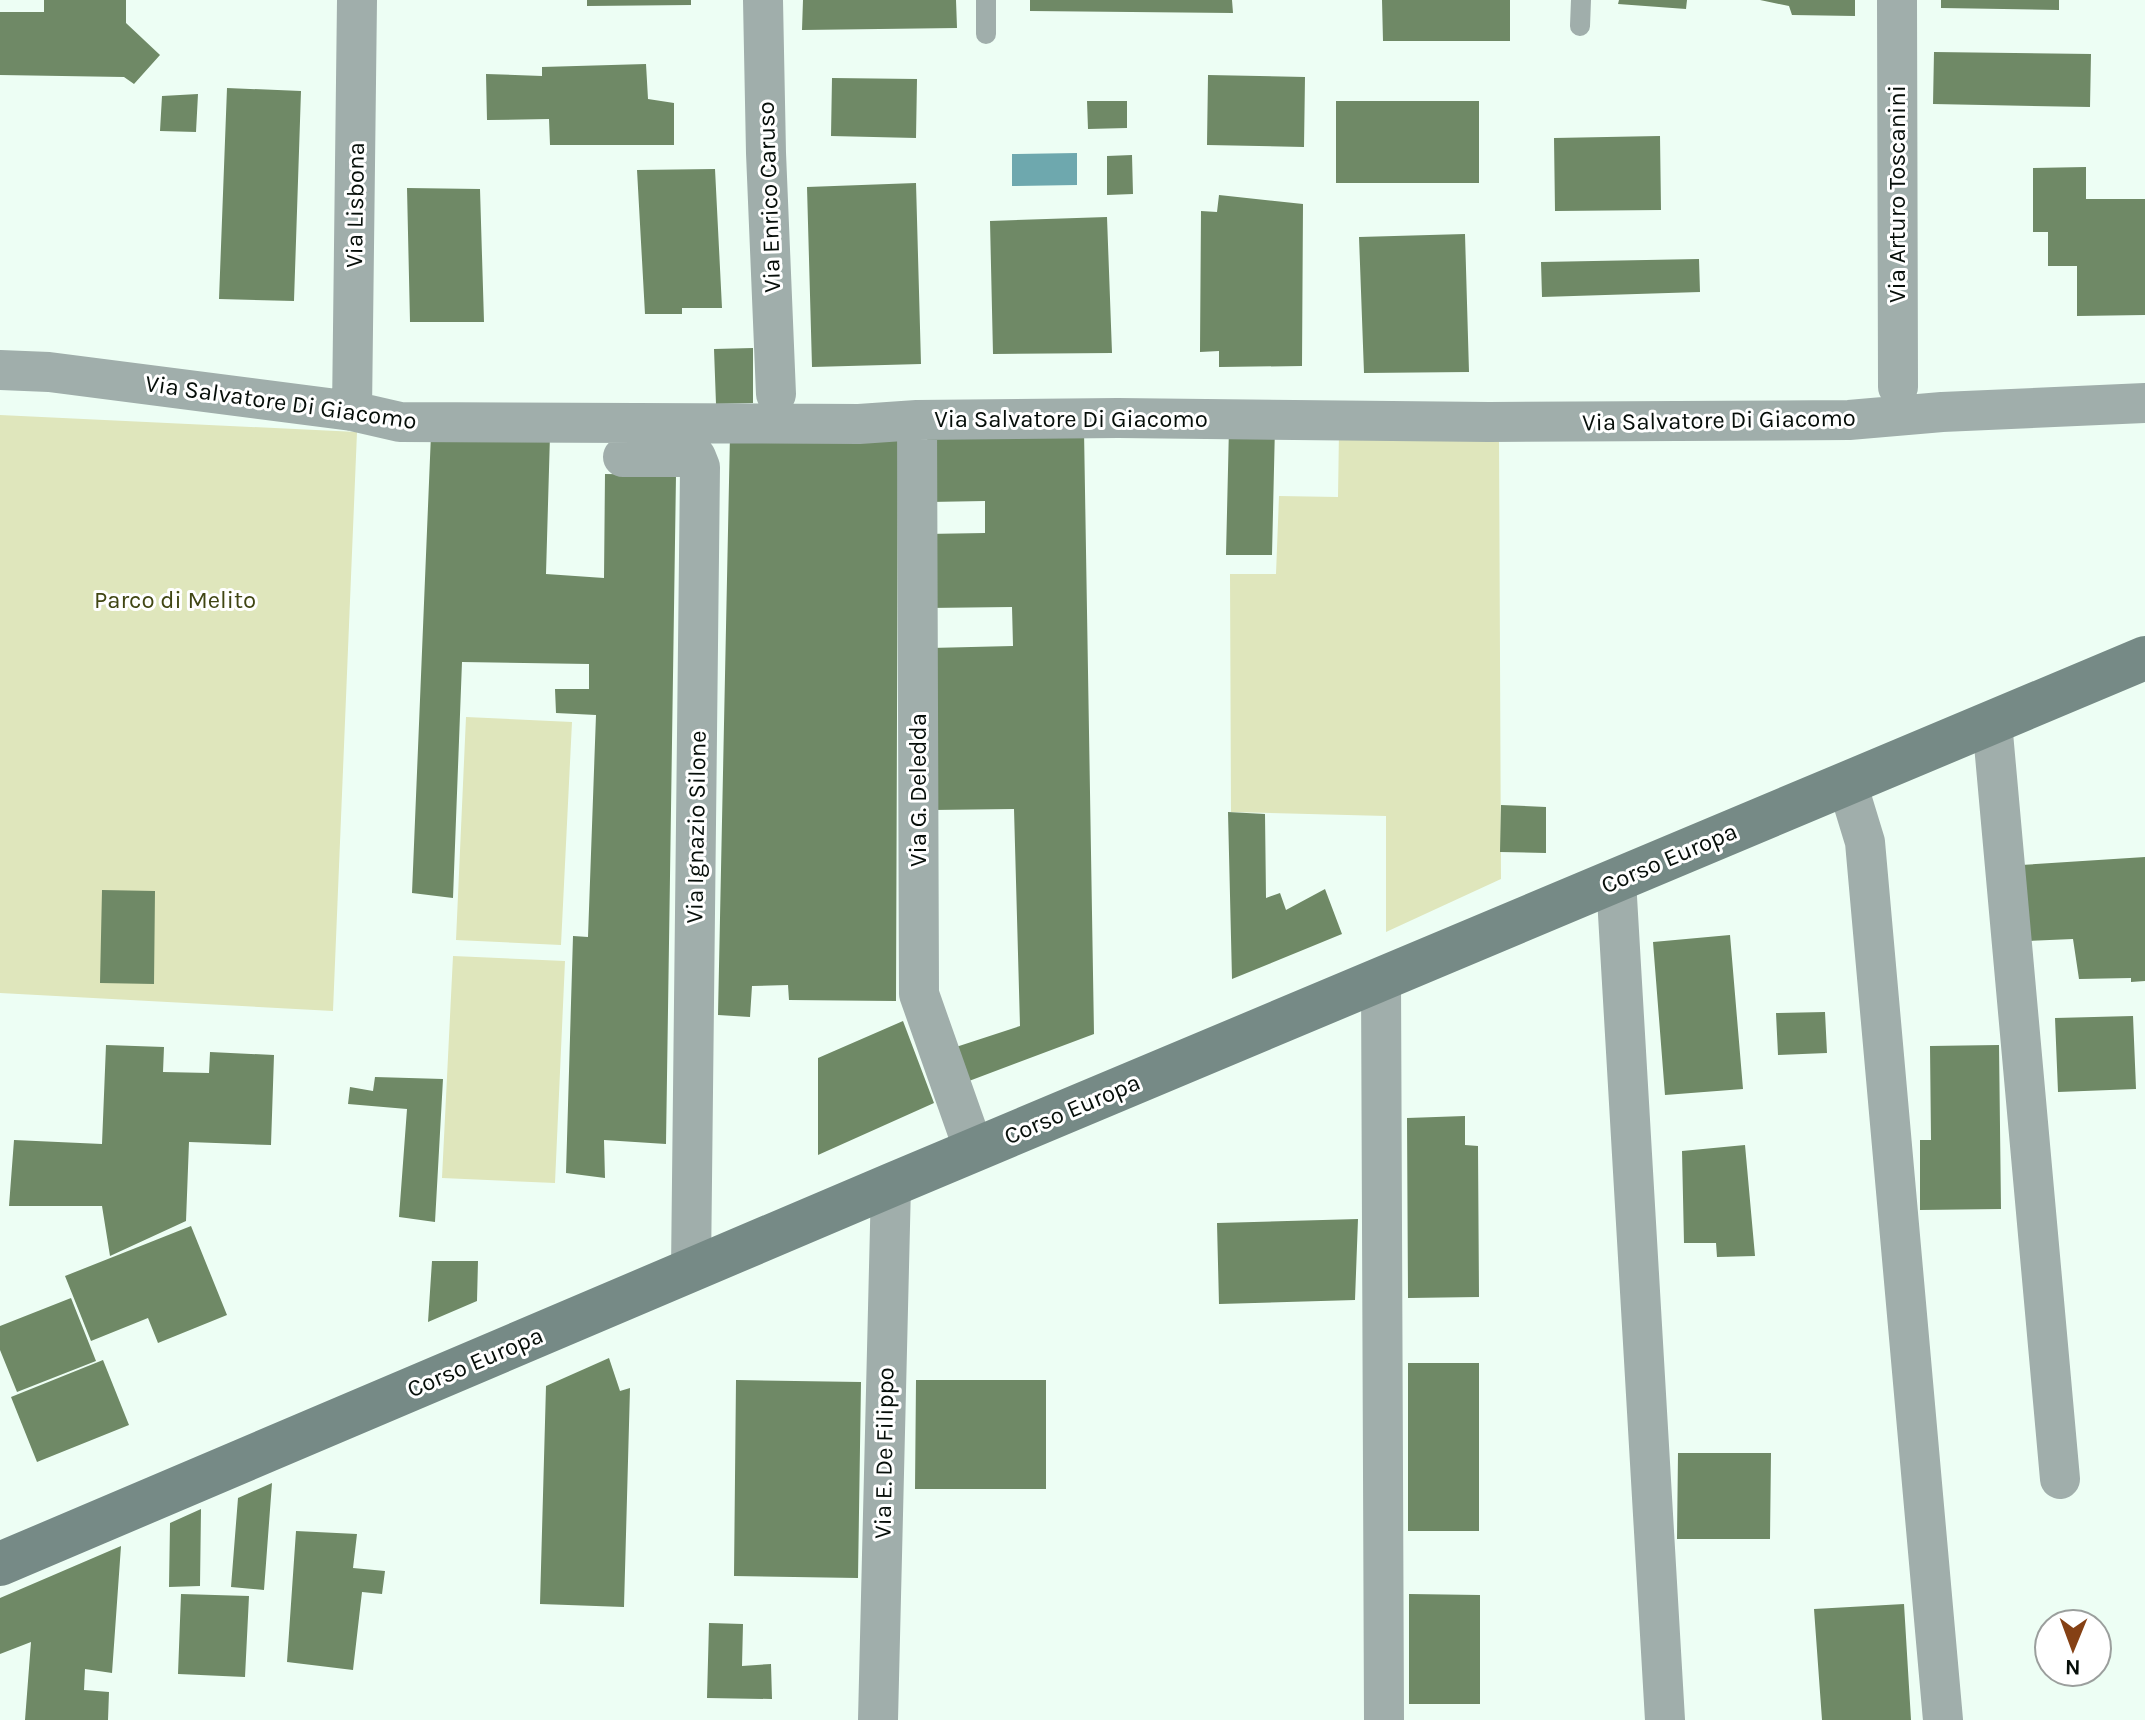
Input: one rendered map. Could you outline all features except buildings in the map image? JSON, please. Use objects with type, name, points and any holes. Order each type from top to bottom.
[{"type":"main road","name":"Corso Europa","points":[[0,1564],[891,1185],[2145,658]]},
{"type":"street","name":"Via Lisbona","points":[[352,411],[357,0]]},
{"type":"street","name":"Via Enrico Caruso","points":[[763,0],[776,394]]},
{"type":"street","name":"Via Arturo Toscanini","points":[[1897,0],[1898,387]]},
{"type":"street","name":"Via Salvatore Di Giacomo","points":[[0,370],[49,372],[352,411],[400,422],[859,424],[917,420],[1133,418],[1697,422],[1849,420],[1942,412],[2145,403]]},
{"type":"street","name":"Via G. Deledda","points":[[917,420],[919,994],[974,1150]]},
{"type":"street","name":"Via Ignazio Silone","points":[[623,457],[696,457],[700,467],[691,1270]]},
{"type":"street","points":[[1992,722],[2060,1479]]},
{"type":"street","points":[[1847,783],[1865,842],[1943,1720]]},
{"type":"street","points":[[1616,880],[1665,1720]]},
{"type":"street","points":[[1381,979],[1384,1720]]},
{"type":"street","name":"Via E. De Filippo","points":[[878,1720],[891,1185]]},
{"type":"lane","points":[[986,0],[986,34]]},
{"type":"lane","points":[[1580,26],[1581,0]]},
{"type":"green space","name":"Parco di Melito","points":[[0,415],[357,432],[333,1011],[0,993]]},
{"type":"green space","points":[[1339,431],[1499,435],[1501,879],[1386,932],[1386,816],[1231,812],[1230,574],[1276,574],[1279,496],[1338,497]]},
{"type":"green space","points":[[466,717],[572,722],[561,945],[456,940]]},
{"type":"green space","points":[[453,956],[565,961],[555,1183],[442,1178]]},
{"type":"water","points":[[1077,153],[1077,185],[1012,186],[1012,154]]}]
